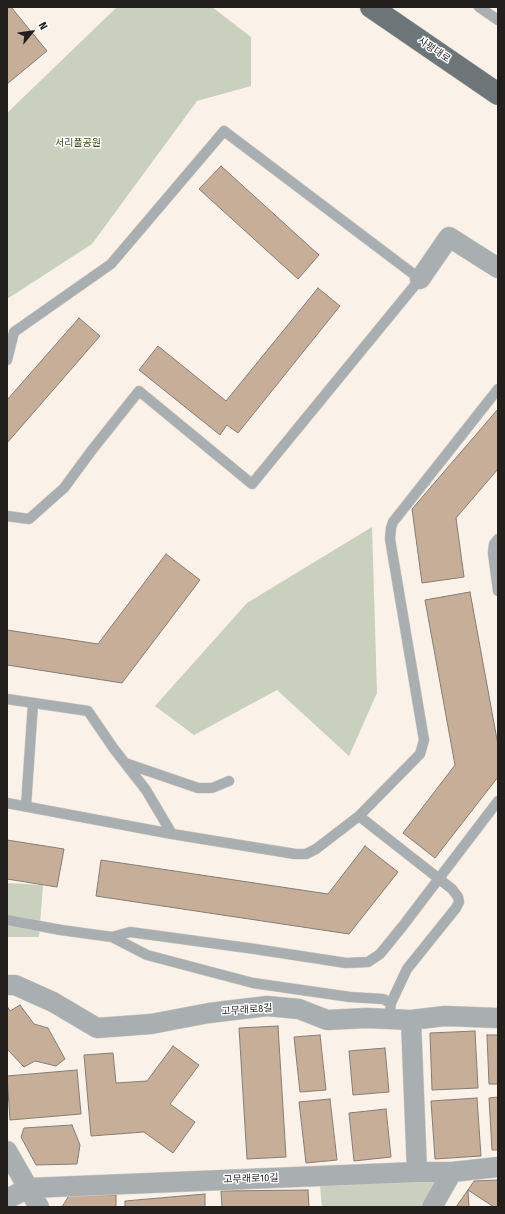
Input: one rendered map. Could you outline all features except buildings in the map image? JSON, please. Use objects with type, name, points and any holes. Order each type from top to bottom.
[{"type":"main road","name":"사평대로","points":[[371,7],[498,94]]},
{"type":"street","points":[[420,279],[449,237],[498,268]]},
{"type":"street","name":"고무래로8길","points":[[7,985],[15,984],[53,1002],[97,1028],[151,1024],[208,1013],[267,1006],[299,1009],[327,1020],[367,1018],[390,1011],[411,1020],[445,1016],[498,1018]]},
{"type":"street","points":[[411,1020],[417,1172]]},
{"type":"street","points":[[7,1151],[39,1207]]},
{"type":"street","name":"고무래로10길","points":[[7,1199],[29,1188],[417,1172],[452,1172],[498,1167]]},
{"type":"street","points":[[432,1207],[452,1172]]},
{"type":"lane","points":[[484,9],[498,20]]},
{"type":"lane","points":[[7,360],[14,332],[111,264],[224,132],[420,279],[252,484],[139,391],[64,488],[29,519],[7,516]]},
{"type":"lane","points":[[7,803],[172,834],[294,854],[306,854],[316,849],[358,816],[420,754],[424,740],[391,545],[391,528],[393,522],[498,389]]},
{"type":"lane","points":[[498,539],[494,544],[493,553],[498,591]]},
{"type":"lane","points":[[7,699],[88,711],[146,790],[172,834]]},
{"type":"lane","points":[[26,806],[33,703]]},
{"type":"lane","points":[[125,763],[198,788],[212,788],[229,781]]},
{"type":"lane","points":[[112,937],[130,932],[255,949],[346,964],[368,962],[380,954],[498,801]]},
{"type":"lane","points":[[358,816],[452,889],[458,897],[456,908],[407,969],[390,1011]]},
{"type":"lane","points":[[7,920],[61,930],[112,937],[147,955],[253,983],[357,998],[383,999],[390,1011]]},
{"type":"green space","name":"서리풀공원","points":[[117,7],[212,7],[251,37],[251,86],[197,101],[92,244],[7,299],[7,113]]},
{"type":"green space","points":[[372,527],[377,693],[349,756],[277,690],[194,735],[155,706],[247,603]]},
{"type":"green space","points":[[7,883],[43,885],[39,937],[7,937]]},
{"type":"green space","points":[[452,1172],[432,1207],[322,1207],[319,1176]]}]
